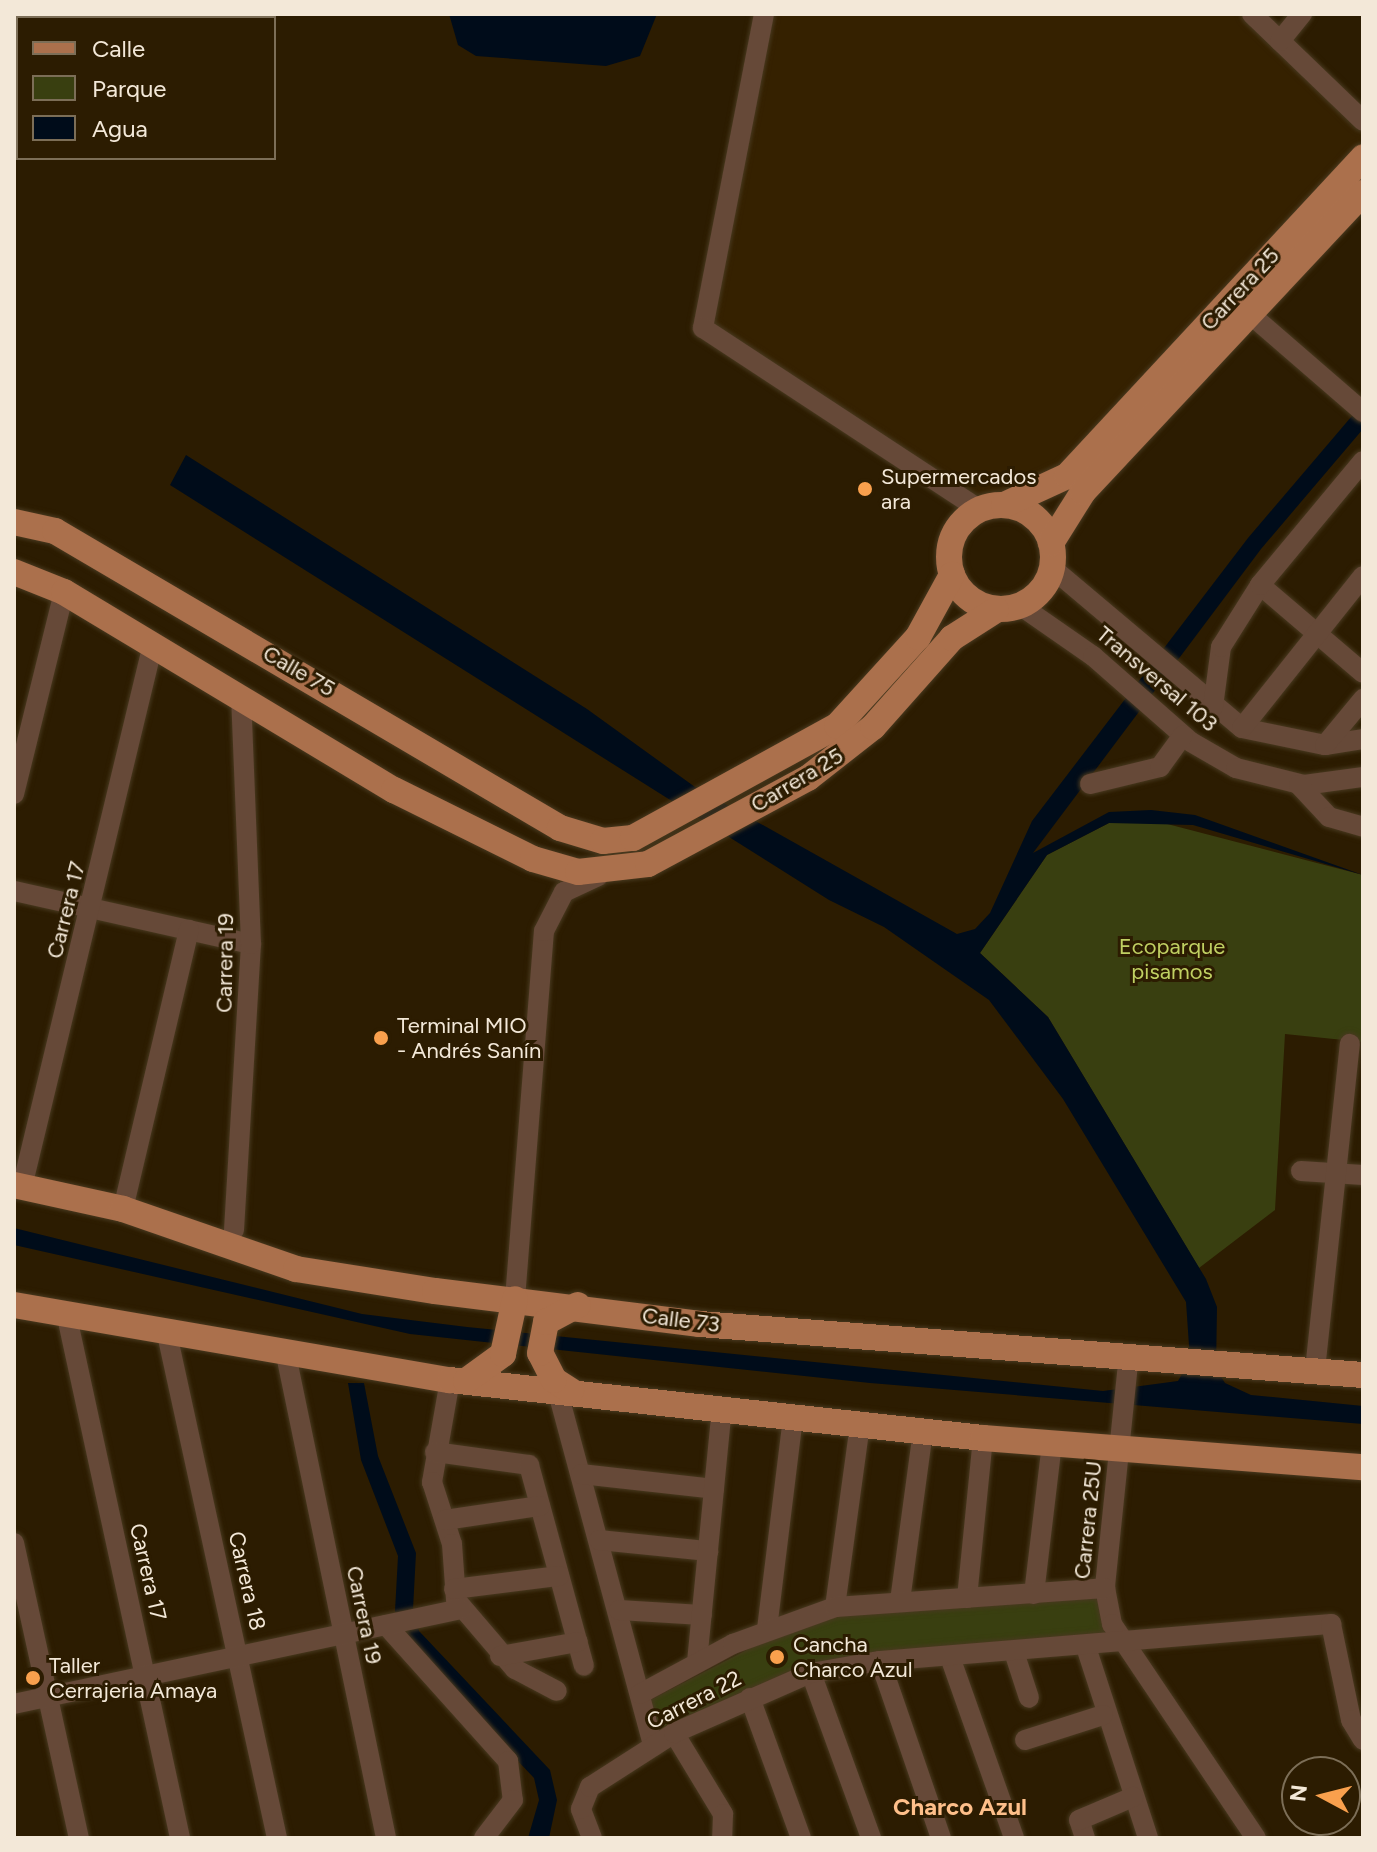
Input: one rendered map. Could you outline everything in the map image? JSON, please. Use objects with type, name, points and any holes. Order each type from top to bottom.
[{"type":"main road","name":"Carrera 25","points":[[577,836],[633,838],[793,754],[837,726],[877,686],[926,626],[952,575],[954,536],[992,507],[1067,476],[1363,157]]},
{"type":"main road","name":"Carrera 25","points":[[241,696],[394,790],[557,867],[615,872],[648,864],[808,778],[873,727],[952,638],[1041,591],[1052,556],[1083,492],[1363,193]]},
{"type":"main road","points":[[992,507],[1034,516],[1052,556]]},
{"type":"main road","name":"Calle 75","points":[[14,522],[55,531],[577,836]]},
{"type":"main road","points":[[14,572],[64,592],[241,696]]},
{"type":"main road","points":[[952,575],[969,599],[1008,608]]},
{"type":"main road","name":"Calle 73","points":[[18,1186],[123,1209],[296,1269],[514,1310],[567,1309],[1128,1364],[1171,1358],[1231,1366],[1363,1375]]},
{"type":"main road","points":[[14,1305],[286,1355],[793,1417],[983,1438],[1052,1443],[1120,1442],[1363,1467]]},
{"type":"main road","points":[[561,1387],[540,1353],[546,1322],[567,1309]]},
{"type":"main road","points":[[468,1377],[503,1354],[514,1310]]},
{"type":"street","points":[[764,14],[703,328],[992,507]]},
{"type":"street","points":[[1252,14],[1363,121]]},
{"type":"street","points":[[1280,41],[1302,14]]},
{"type":"street","points":[[1250,314],[1363,412]]},
{"type":"street","points":[[1213,707],[1221,647],[1260,585],[1363,461]]},
{"type":"street","name":"Transversal 103","points":[[1052,556],[1115,628],[1242,728],[1325,745],[1363,739]]},
{"type":"street","points":[[1242,728],[1363,576]]},
{"type":"street","points":[[1260,585],[1363,673]]},
{"type":"street","points":[[14,794],[64,592]]},
{"type":"street","name":"Transversal 103","points":[[1008,608],[1093,656],[1183,735],[1236,768],[1299,785],[1363,777]]},
{"type":"street","name":"Carrera 17","points":[[18,1186],[92,908],[153,644]]},
{"type":"street","name":"Carrera 19","points":[[234,1230],[251,944],[241,696]]},
{"type":"street","points":[[1325,745],[1363,699]]},
{"type":"street","points":[[1090,784],[1160,767],[1183,735]]},
{"type":"street","points":[[1299,785],[1329,817],[1363,827]]},
{"type":"street","points":[[514,1310],[544,931],[564,892],[615,872]]},
{"type":"street","points":[[14,891],[251,944]]},
{"type":"street","points":[[123,1209],[189,930]]},
{"type":"street","points":[[1315,1370],[1350,1044]]},
{"type":"street","points":[[1301,1171],[1363,1175]]},
{"type":"street","name":"Carrera 17","points":[[67,1317],[180,1838]]},
{"type":"street","name":"Carrera 18","points":[[167,1334],[277,1838]]},
{"type":"street","name":"Carrera 19","points":[[286,1355],[386,1838]]},
{"type":"street","name":"Carrera 25U","points":[[1128,1364],[1105,1588],[1120,1644],[1256,1838]]},
{"type":"street","points":[[468,1377],[435,1452],[432,1482],[445,1520],[454,1589],[461,1609],[500,1656],[557,1691]]},
{"type":"street","points":[[561,1387],[653,1746]]},
{"type":"street","points":[[697,1662],[722,1407]]},
{"type":"street","points":[[767,1629],[793,1417]]},
{"type":"street","points":[[835,1607],[860,1424]]},
{"type":"street","points":[[900,1601],[923,1431]]},
{"type":"street","points":[[967,1598],[983,1438]]},
{"type":"street","points":[[1034,1594],[1052,1443]]},
{"type":"street","points":[[435,1452],[529,1465],[584,1666]]},
{"type":"street","points":[[581,1474],[714,1489]]},
{"type":"street","points":[[445,1520],[540,1506]]},
{"type":"street","points":[[599,1540],[708,1551]]},
{"type":"street","points":[[14,1543],[79,1838]]},
{"type":"street","points":[[454,1589],[559,1576]]},
{"type":"street","name":"Carrera 22","points":[[640,1694],[697,1662],[767,1629],[835,1607],[1105,1588]]},
{"type":"street","points":[[14,1704],[421,1615],[461,1609]]},
{"type":"street","points":[[619,1610],[702,1615]]},
{"type":"street","points":[[390,1624],[508,1761],[514,1782],[505,1817],[484,1838]]},
{"type":"street","name":"Carrera 22","points":[[592,1838],[581,1809],[584,1794],[674,1733],[811,1673],[880,1661],[1120,1644],[1258,1625],[1331,1624],[1351,1720],[1363,1740]]},
{"type":"street","points":[[500,1656],[578,1642]]},
{"type":"street","points":[[1086,1647],[1103,1715],[1148,1838]]},
{"type":"street","points":[[1014,1652],[1029,1698]]},
{"type":"street","points":[[950,1657],[1014,1838]]},
{"type":"street","points":[[880,1661],[941,1838]]},
{"type":"street","points":[[811,1673],[871,1838]]},
{"type":"street","points":[[750,1698],[801,1838]]},
{"type":"street","points":[[1025,1740],[1103,1715]]},
{"type":"street","points":[[674,1733],[723,1814],[722,1838]]},
{"type":"street","points":[[1082,1829],[1133,1797]]},
{"type":"shaded area","points":[[764,14],[1252,14],[1363,121],[1363,157],[1067,476],[985,507],[703,328]]},
{"type":"green space","name":"Ecoparque pisamos","points":[[1152,820],[1363,875],[1363,1042],[1285,1034],[1275,1210],[1199,1268],[1048,1017],[980,953],[1047,855],[1109,823]]},
{"type":"green space","points":[[1099,1597],[1108,1637],[809,1664],[662,1734],[650,1700],[770,1638],[835,1615]]},
{"type":"water","points":[[449,14],[657,14],[640,56],[606,66],[476,56],[458,45]]},
{"type":"water","points":[[1363,403],[1363,429],[1261,549],[1033,853],[1109,812],[1151,810],[1195,815],[1363,875],[1193,825],[1109,823],[1047,855],[980,953],[1048,1017],[1206,1279],[1217,1307],[1216,1369],[1225,1383],[1251,1395],[1363,1406],[1363,1424],[870,1383],[410,1334],[14,1245],[14,1228],[362,1314],[467,1327],[1103,1391],[1178,1381],[1190,1360],[1186,1302],[1063,1099],[989,1000],[884,927],[829,900],[170,485],[186,455],[587,709],[695,787],[957,934],[975,929],[990,913],[1032,821],[1248,538]]},
{"type":"water","points":[[348,1383],[364,1383],[378,1456],[416,1553],[413,1609],[419,1631],[550,1770],[557,1800],[549,1838],[528,1838],[539,1800],[534,1778],[403,1640],[395,1611],[398,1556],[361,1460]]},
{"type":"place","name":"Supermercados ara","points":[[865,489]]},
{"type":"place","name":"Terminal MIO - Andrés Sanín","points":[[381,1038]]},
{"type":"place","name":"Cancha Charco Azul","points":[[777,1657]]},
{"type":"place","name":"Taller Cerrajeria Amaya","points":[[33,1678]]},
{"type":"district","name":"Charco Azul","points":[[960,1807]]}]
